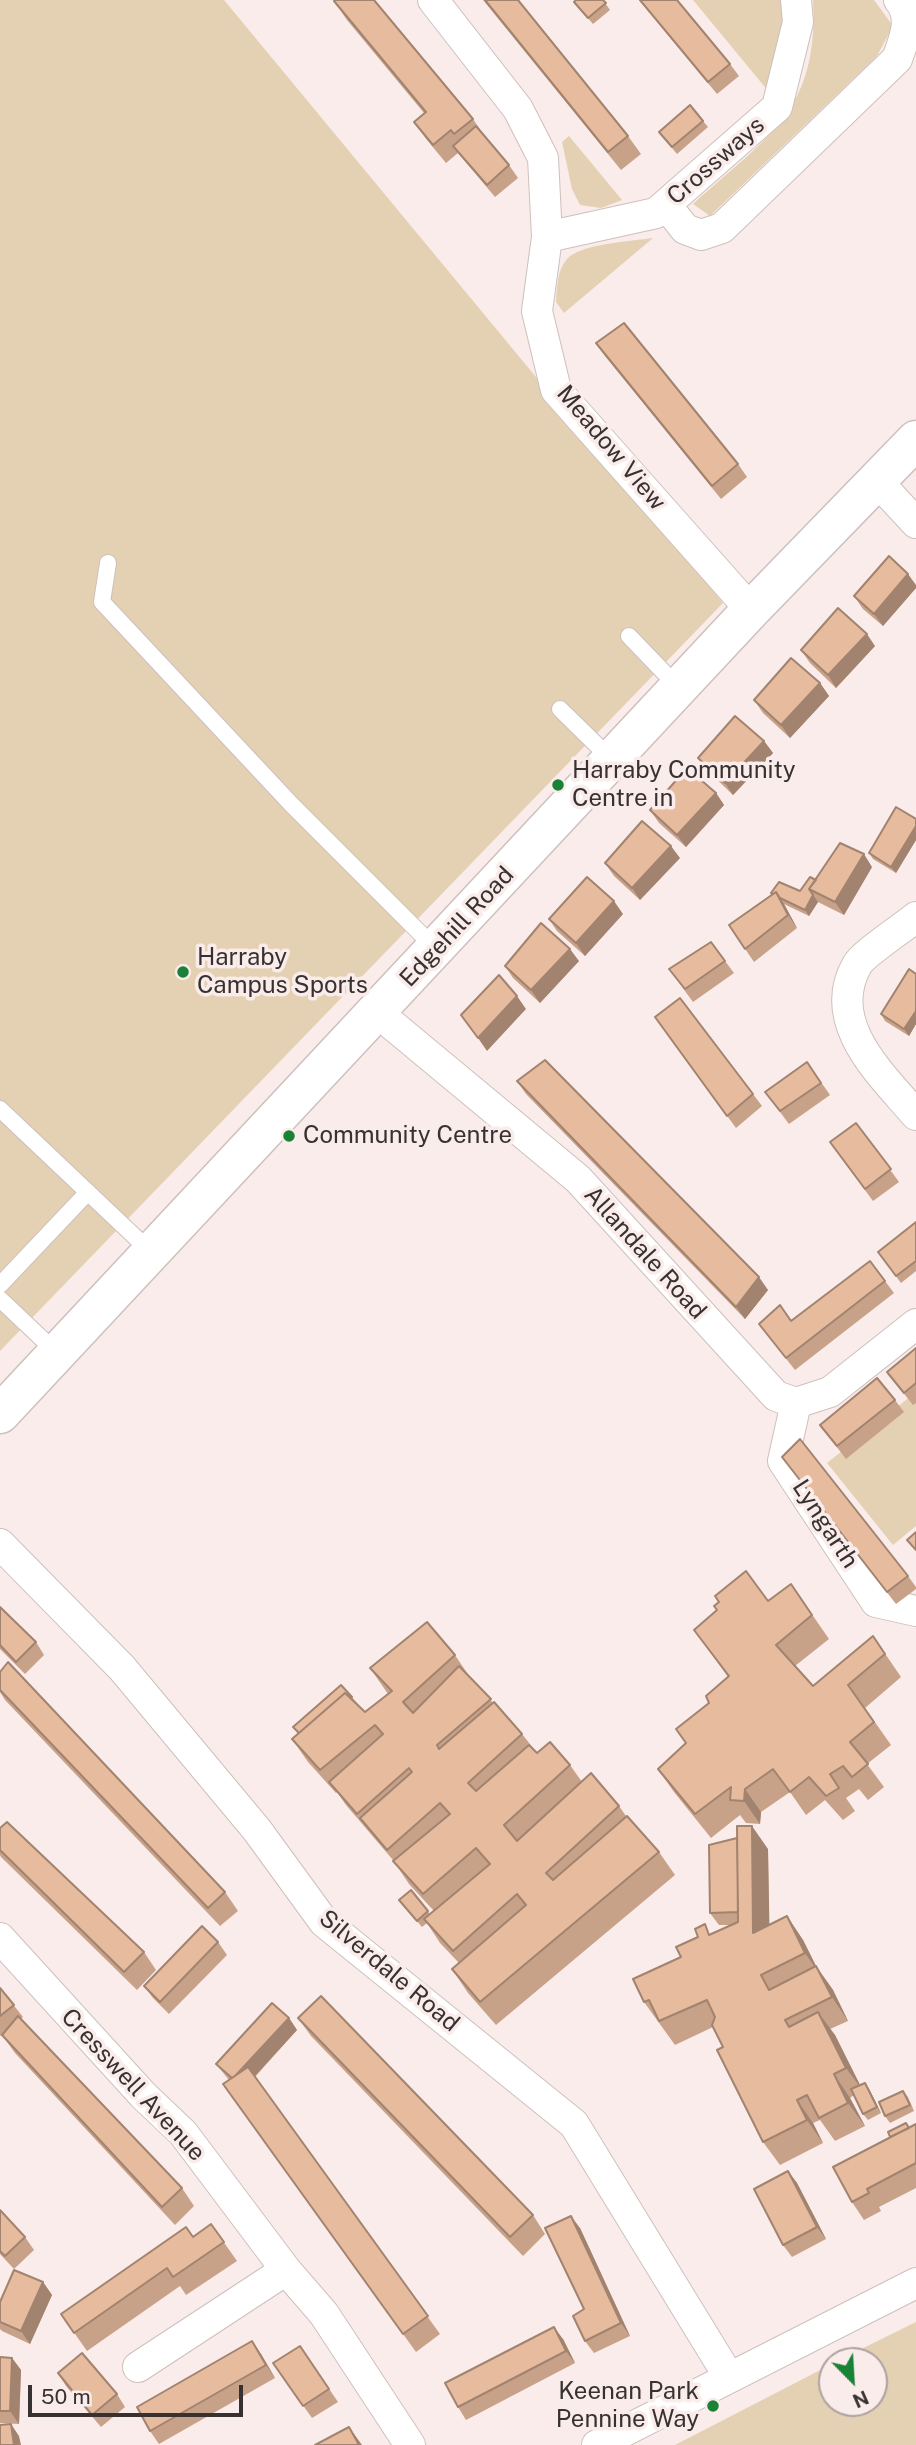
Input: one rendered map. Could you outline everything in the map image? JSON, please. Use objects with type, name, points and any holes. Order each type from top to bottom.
[{"type":"street","name":"Meadow View","points":[[433,0],[518,109],[543,158],[547,237],[537,311],[556,390],[751,610]]},
{"type":"street","name":"Crossways","points":[[547,237],[656,213],[777,107],[798,22],[796,0]]},
{"type":"street","points":[[666,205],[685,229],[701,235],[722,228],[897,59],[907,30],[906,8],[899,0]]},
{"type":"street","name":"Edgehill Road","points":[[0,1415],[378,1013],[751,610],[916,440]]},
{"type":"street","points":[[876,480],[916,523]]},
{"type":"street","points":[[916,918],[857,964],[845,1007],[862,1051],[916,1115]]},
{"type":"street","name":"Allandale Road","points":[[378,1013],[579,1179],[776,1396],[796,1403]]},
{"type":"street","points":[[796,1403],[830,1392],[916,1324]]},
{"type":"street","name":"Lyngarth","points":[[796,1403],[783,1461],[876,1602],[916,1611]]},
{"type":"street","name":"Silverdale Road","points":[[0,1544],[122,1668],[257,1830],[324,1922],[573,2124],[729,2377]]},
{"type":"street","name":"Cresswell Avenue","points":[[0,1938],[125,2076],[183,2133],[286,2270],[324,2314],[410,2445]]},
{"type":"street","points":[[138,2367],[286,2270]]},
{"type":"street","points":[[597,2445],[916,2283]]},
{"type":"lane","points":[[108,564],[102,602],[291,804],[436,949]]},
{"type":"lane","points":[[629,636],[680,688]]},
{"type":"lane","points":[[561,709],[612,760]]},
{"type":"lane","points":[[0,1109],[152,1252]]},
{"type":"lane","points":[[0,1286],[89,1192]]},
{"type":"lane","points":[[0,1299],[57,1353]]},
{"type":"shaded area","name":"Harraby Campus Sports","points":[[0,0],[224,0],[723,603],[0,1351]]},
{"type":"shaded area","points":[[693,0],[781,0],[787,11],[769,92]]},
{"type":"shaded area","points":[[813,0],[874,0],[893,26],[877,56],[710,216],[693,204],[765,139],[783,119],[797,96],[807,69],[813,38]]},
{"type":"shaded area","points":[[569,136],[622,200],[601,208],[580,205],[572,189],[562,142]]},
{"type":"shaded area","points":[[653,238],[564,313],[556,302],[559,274],[567,259],[594,247]]},
{"type":"shaded area","points":[[916,1392],[916,1526],[893,1545],[827,1463]]},
{"type":"shaded area","points":[[916,2322],[916,2445],[675,2445],[818,2371],[818,2417],[888,2417],[888,2347],[865,2347]]},
{"type":"building","points":[[335,0],[374,0],[473,119],[454,134],[451,130],[433,145],[414,122],[426,112]]},
{"type":"building","points":[[485,0],[518,0],[628,136],[608,152]]},
{"type":"building","points":[[603,0],[606,3],[588,18],[574,2]]},
{"type":"building","points":[[640,0],[677,0],[730,64],[708,82]]},
{"type":"building","points":[[690,105],[703,121],[672,147],[659,132]]},
{"type":"building","points":[[476,126],[509,165],[487,185],[453,146]]},
{"type":"building","points":[[624,323],[738,464],[712,486],[596,343]]},
{"type":"building","points":[[889,556],[908,574],[874,614],[854,596]]},
{"type":"building","points":[[838,608],[867,634],[828,675],[801,650]]},
{"type":"building","points":[[791,658],[820,683],[781,725],[754,700]]},
{"type":"building","points":[[735,716],[764,741],[725,783],[698,758]]},
{"type":"building","points":[[687,768],[716,793],[677,835],[650,810]]},
{"type":"building","points":[[896,807],[916,819],[916,826],[891,867],[869,853]]},
{"type":"building","points":[[642,821],[671,846],[632,888],[605,863]]},
{"type":"building","points":[[840,843],[864,854],[835,902],[809,889]]},
{"type":"building","points":[[587,877],[614,901],[576,943],[549,919]]},
{"type":"building","points":[[810,877],[816,880],[809,889],[813,895],[805,910],[780,898],[776,892],[771,893],[779,882],[800,891]]},
{"type":"building","points":[[776,892],[788,915],[745,949],[729,925]]},
{"type":"building","points":[[541,923],[570,949],[531,990],[505,966]]},
{"type":"building","points":[[711,942],[725,961],[685,989],[669,969]]},
{"type":"building","points":[[909,969],[916,974],[916,1011],[904,1029],[881,1014]]},
{"type":"building","points":[[499,975],[517,996],[478,1038],[461,1015]]},
{"type":"building","points":[[680,998],[753,1094],[727,1116],[655,1017]]},
{"type":"building","points":[[545,1060],[759,1277],[736,1307],[517,1081]]},
{"type":"building","points":[[807,1062],[821,1083],[780,1111],[765,1092]]},
{"type":"building","points":[[856,1123],[891,1169],[865,1189],[830,1142]]},
{"type":"building","points":[[916,1222],[916,1261],[896,1276],[878,1252]]},
{"type":"building","points":[[870,1261],[885,1281],[786,1358],[759,1324],[780,1305],[791,1321]]},
{"type":"building","points":[[916,1348],[916,1383],[904,1393],[887,1372]]},
{"type":"building","points":[[877,1378],[895,1400],[837,1446],[820,1425]]},
{"type":"building","points":[[800,1439],[908,1576],[887,1592],[782,1457]]},
{"type":"building","points":[[916,1532],[916,1550],[907,1540]]},
{"type":"building","points":[[746,1571],[768,1601],[791,1584],[812,1615],[776,1645],[813,1686],[873,1636],[885,1654],[848,1685],[874,1722],[850,1742],[868,1764],[852,1777],[843,1766],[830,1774],[839,1788],[826,1796],[809,1777],[790,1792],[773,1769],[745,1789],[744,1801],[730,1800],[731,1787],[695,1814],[658,1769],[686,1743],[676,1729],[709,1703],[706,1696],[729,1676],[694,1630],[717,1610],[714,1606],[719,1602],[715,1596]]},
{"type":"building","points":[[0,1607],[36,1642],[16,1662],[0,1645]]},
{"type":"building","points":[[427,1622],[455,1655],[403,1702],[413,1713],[459,1666],[491,1699],[437,1745],[439,1749],[494,1702],[522,1734],[468,1783],[476,1791],[529,1745],[537,1753],[550,1742],[570,1765],[504,1825],[517,1841],[591,1773],[619,1806],[546,1873],[553,1880],[627,1816],[659,1852],[480,2002],[452,1969],[526,1905],[517,1894],[453,1951],[424,1919],[490,1864],[476,1848],[423,1894],[393,1861],[450,1814],[440,1803],[387,1850],[360,1818],[412,1772],[409,1768],[357,1814],[329,1782],[383,1734],[375,1725],[320,1770],[292,1739],[345,1693],[365,1712],[392,1691],[370,1668]]},
{"type":"building","points":[[8,1662],[225,1892],[208,1908],[0,1690],[0,1672]]},
{"type":"building","points":[[341,1685],[351,1698],[345,1693],[299,1733],[293,1727]]},
{"type":"building","points":[[7,1822],[144,1952],[124,1972],[0,1850],[0,1828]]},
{"type":"building","points":[[737,1826],[752,1826],[753,1933],[787,1916],[805,1953],[761,1975],[769,1990],[816,1966],[832,1997],[785,2020],[789,2027],[818,2012],[846,2068],[834,2074],[848,2103],[819,2118],[807,2095],[797,2100],[807,2120],[763,2142],[717,2050],[723,2047],[712,2025],[715,2017],[707,2000],[659,2021],[649,2000],[644,2002],[633,1979],[681,1957],[676,1947],[698,1937],[695,1929],[705,1924],[709,1935],[738,1922]]},
{"type":"building","points":[[737,1838],[738,1912],[710,1913],[709,1845]]},
{"type":"building","points":[[411,1890],[428,1911],[417,1921],[399,1900]]},
{"type":"building","points":[[202,1926],[218,1942],[160,2002],[144,1986]]},
{"type":"building","points":[[0,1988],[14,2005],[0,2016]]},
{"type":"building","points":[[321,1996],[533,2215],[510,2237],[298,2018]]},
{"type":"building","points":[[272,2003],[289,2018],[232,2078],[216,2064]]},
{"type":"building","points":[[18,2016],[182,2188],[162,2207],[2,2035]]},
{"type":"building","points":[[248,2067],[428,2316],[403,2334],[223,2084]]},
{"type":"building","points":[[865,2083],[877,2107],[863,2114],[851,2089]]},
{"type":"building","points":[[903,2091],[910,2105],[885,2116],[879,2102]]},
{"type":"building","points":[[906,2123],[909,2128],[890,2137],[888,2132]]},
{"type":"building","points":[[916,2124],[916,2163],[867,2189],[869,2193],[852,2202],[833,2167]]},
{"type":"building","points":[[788,2171],[817,2227],[783,2245],[754,2189]]},
{"type":"building","points":[[0,2210],[25,2237],[5,2256],[0,2251]]},
{"type":"building","points":[[571,2216],[621,2323],[585,2341],[573,2316],[584,2309],[545,2228]]},
{"type":"building","points":[[211,2224],[224,2242],[173,2277],[167,2268],[74,2333],[61,2314],[186,2227],[193,2237]]},
{"type":"building","points":[[14,2270],[43,2282],[21,2331],[0,2322],[0,2302]]},
{"type":"building","points":[[554,2327],[566,2351],[458,2407],[445,2383]]},
{"type":"building","points":[[252,2341],[266,2365],[150,2431],[137,2407]]},
{"type":"building","points":[[300,2346],[329,2389],[303,2406],[273,2363]]},
{"type":"building","points":[[82,2353],[117,2394],[92,2415],[58,2373]]},
{"type":"building","points":[[0,2357],[12,2358],[10,2411],[0,2411]]},
{"type":"building","points":[[11,2424],[14,2445],[0,2445],[0,2425]]},
{"type":"building","points":[[349,2427],[359,2445],[315,2445]]},
{"type":"place","name":"Harraby Community Centre in","points":[[558,785]]},
{"type":"place","name":"Harraby Campus Sports","points":[[183,972]]},
{"type":"place","name":"Community Centre","points":[[289,1136]]},
{"type":"place","name":"Keenan Park Pennine Way","points":[[713,2406]]}]
